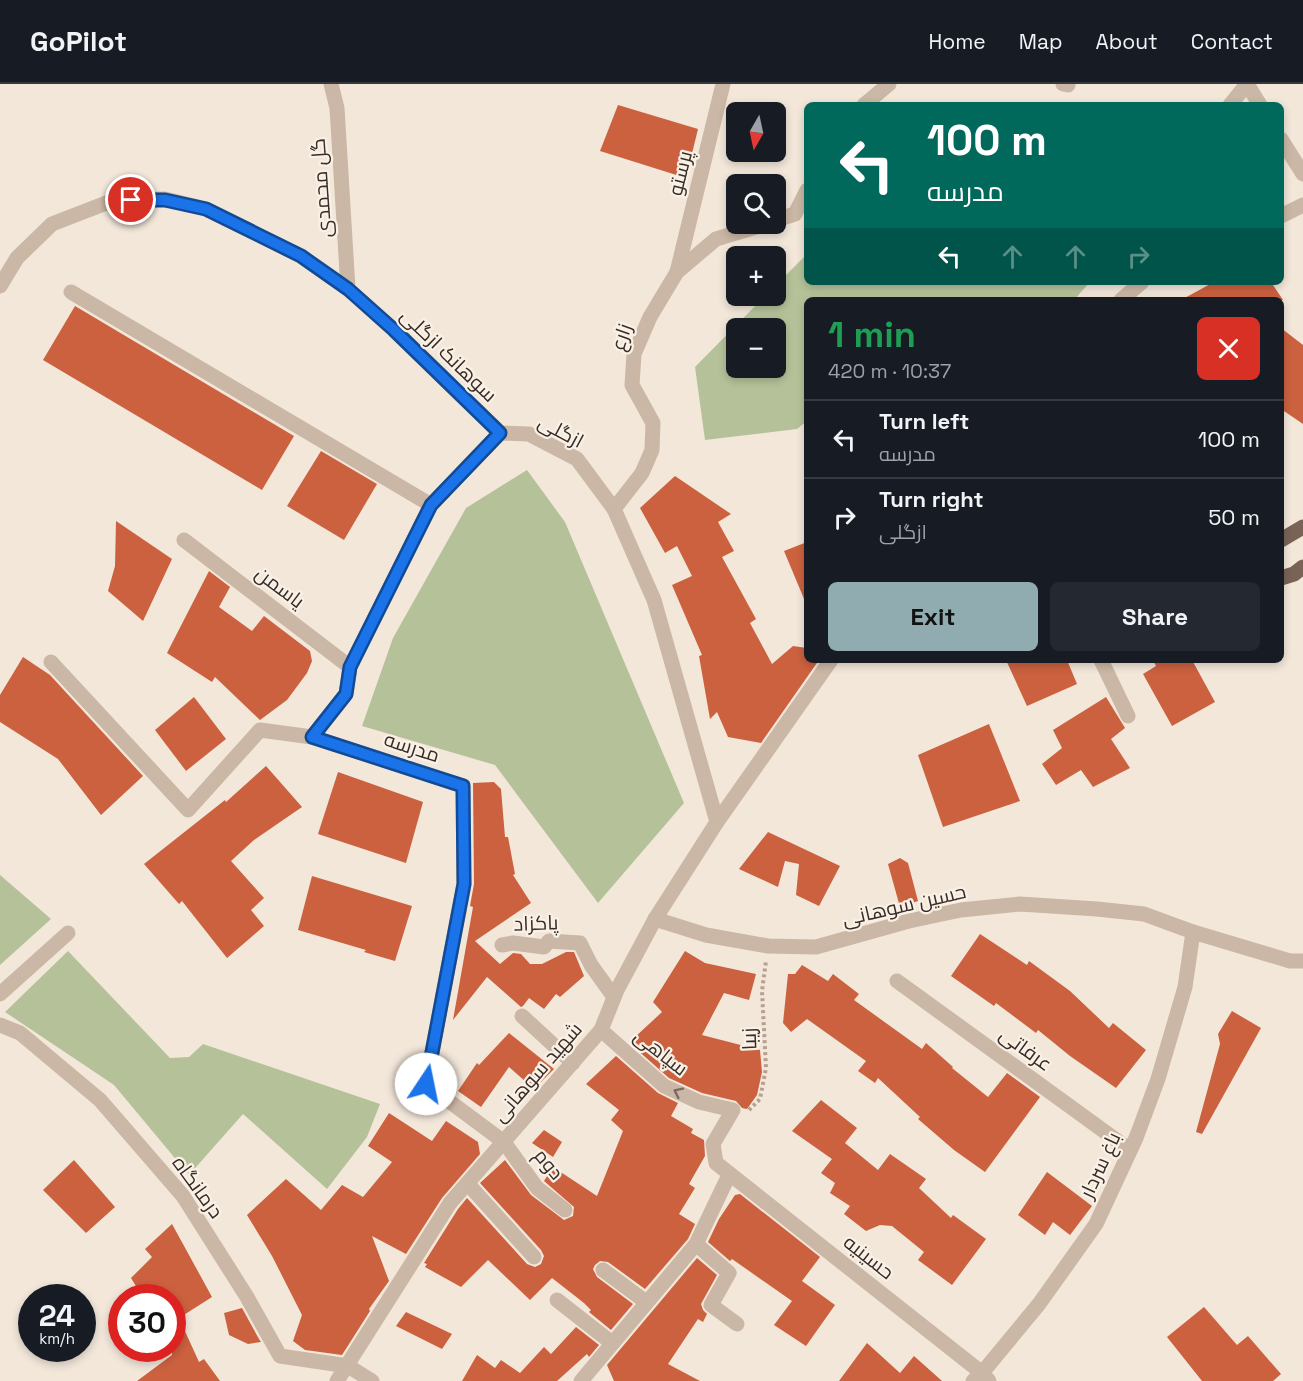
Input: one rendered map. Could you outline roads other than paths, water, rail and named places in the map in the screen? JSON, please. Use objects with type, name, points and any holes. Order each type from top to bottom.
[{"type":"main road","points":[[1284,538],[1303,527]]},
{"type":"main road","points":[[1284,577],[1294,574],[1303,567]]},
{"type":"street","name":"گل محمدی","points":[[331,84],[337,108],[348,289]]},
{"type":"street","name":"پرستو","points":[[677,272],[723,84]]},
{"type":"street","points":[[868,102],[889,84]]},
{"type":"street","points":[[1232,102],[1247,84],[1258,102]]},
{"type":"street","points":[[1284,144],[1303,174]]},
{"type":"street","points":[[786,217],[795,214],[804,196]]},
{"type":"street","name":"سوهانک ازگلی","points":[[0,286],[17,258],[52,224],[114,200],[165,200],[206,209],[301,256],[348,289],[394,330],[500,433]]},
{"type":"street","points":[[1284,214],[1303,205]]},
{"type":"street","name":"زارع","points":[[614,509],[642,473],[652,450],[653,423],[632,386],[634,354],[650,318],[677,272],[716,239],[733,234]]},
{"type":"street","points":[[1124,297],[1138,285]]},
{"type":"street","points":[[71,292],[431,505]]},
{"type":"street","points":[[312,737],[346,694],[350,667],[431,505],[500,433]]},
{"type":"street","name":"ازگلی","points":[[500,433],[529,434],[576,459],[614,509],[654,600],[717,822]]},
{"type":"street","name":"یاسمن","points":[[184,540],[350,667]]},
{"type":"street","name":"مدرسه","points":[[51,662],[188,810],[260,730],[312,737],[463,786],[464,884],[426,1084],[504,1142]]},
{"type":"street","name":"شهید سوهانی","points":[[337,1381],[450,1203],[601,1030],[614,997],[655,919],[717,822],[829,663]]},
{"type":"street","points":[[1102,663],[1128,716]]},
{"type":"street","name":"حسین سوهانی","points":[[655,919],[706,935],[768,946],[816,947],[909,921],[961,910],[1020,904],[1144,914],[1193,932],[1290,961],[1303,961]]},
{"type":"street","name":"باغ سردار","points":[[982,1378],[1096,1224],[1130,1150],[1158,1079],[1182,999],[1193,932]]},
{"type":"street","points":[[0,994],[68,933]]},
{"type":"street","name":"پاکزاد","points":[[502,945],[513,943],[544,947],[549,941],[580,944],[591,965],[614,997]]},
{"type":"street","name":"عرفاتی","points":[[897,981],[1130,1150]]},
{"type":"street","points":[[522,1016],[573,1064]]},
{"type":"street","name":"درمانگاه","points":[[0,1025],[20,1033],[100,1100],[183,1196],[247,1297],[280,1356],[348,1366]]},
{"type":"street","name":"سپاهی","points":[[601,1030],[664,1086],[699,1102],[733,1110]]},
{"type":"street","name":"حسینیه","points":[[733,1110],[713,1144],[716,1163],[982,1378]]},
{"type":"street","name":"دوم","points":[[504,1142],[537,1188],[565,1210]]},
{"type":"street","points":[[580,1381],[696,1244],[729,1175]]},
{"type":"street","points":[[468,1184],[534,1257]]},
{"type":"street","points":[[696,1244],[729,1273],[711,1305],[737,1324]]},
{"type":"street","points":[[603,1270],[646,1302]]},
{"type":"street","points":[[557,1300],[612,1343]]},
{"type":"street","points":[[348,1366],[372,1381]]}]
